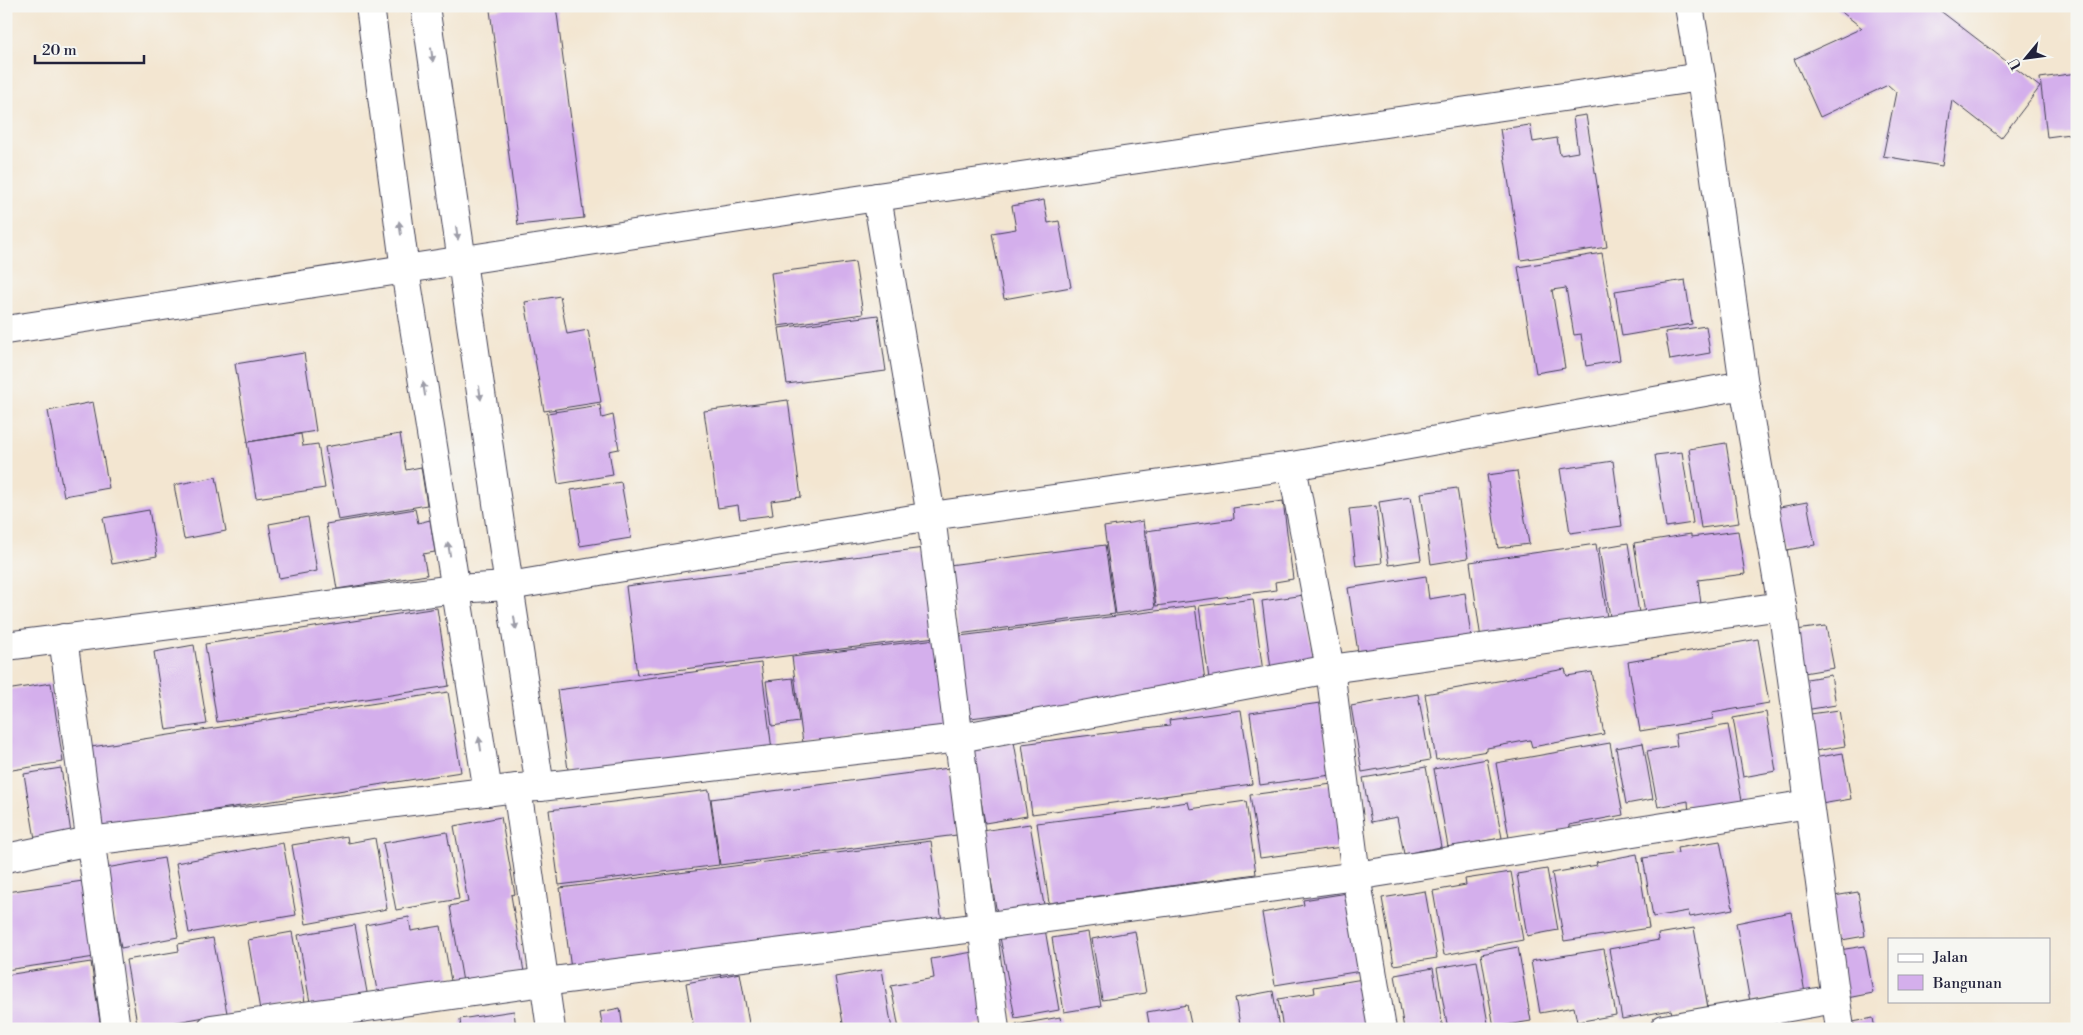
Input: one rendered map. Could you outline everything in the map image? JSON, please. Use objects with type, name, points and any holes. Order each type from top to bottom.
[{"type":"street","points":[[370,6],[405,270],[488,792]]},
{"type":"street","points":[[425,6],[509,586],[529,788],[544,982],[551,1029]]},
{"type":"street","points":[[1690,6],[1744,385],[1782,606],[1840,1029]]},
{"type":"street","points":[[6,330],[877,197],[1701,77]]},
{"type":"street","points":[[877,197],[931,516],[995,1029]]},
{"type":"street","points":[[6,646],[455,589],[509,586],[931,516],[1292,466],[1744,385]]},
{"type":"street","points":[[1292,466],[1330,669],[1356,876],[1382,1029]]},
{"type":"street","points":[[6,858],[90,841],[488,792],[959,738],[1330,669],[1782,606]]},
{"type":"street","points":[[63,638],[116,1029]]},
{"type":"street","points":[[211,1029],[368,1018],[544,982],[982,927],[1356,876],[1809,804]]},
{"type":"street","points":[[1664,1029],[1835,999]]},
{"type":"building","points":[[522,6],[556,6],[584,218],[518,225],[490,10]]},
{"type":"building","points":[[1834,6],[1934,6],[2040,87],[2001,138],[1952,100],[1942,166],[1883,156],[1896,92],[1888,85],[1820,117],[1794,59],[1862,28]]},
{"type":"building","points":[[2077,73],[2077,133],[2047,137],[2040,78]]},
{"type":"building","points":[[1586,115],[1607,247],[1521,260],[1500,129],[1530,125],[1533,142],[1557,138],[1560,155],[1578,152],[1573,117]]},
{"type":"building","points":[[1044,200],[1048,223],[1059,221],[1071,287],[1004,299],[992,233],[1016,229],[1012,206]]},
{"type":"building","points":[[1602,253],[1620,360],[1586,366],[1581,334],[1574,335],[1566,288],[1552,290],[1565,368],[1536,373],[1518,267]]},
{"type":"building","points":[[855,262],[863,314],[778,326],[771,273]]},
{"type":"building","points":[[1685,280],[1692,324],[1622,336],[1615,291]]},
{"type":"building","points":[[560,296],[567,334],[588,330],[601,402],[544,411],[525,302]]},
{"type":"building","points":[[878,315],[886,371],[787,384],[779,328]]},
{"type":"building","points":[[1706,326],[1710,353],[1670,360],[1665,332]]},
{"type":"building","points":[[304,353],[316,431],[248,442],[235,364]]},
{"type":"building","points":[[788,400],[801,497],[771,501],[773,515],[740,519],[738,505],[718,508],[704,411]]},
{"type":"building","points":[[93,402],[109,488],[64,496],[48,411]]},
{"type":"building","points":[[600,405],[602,418],[613,415],[619,449],[609,451],[613,475],[558,484],[547,413]]},
{"type":"building","points":[[301,434],[303,446],[318,444],[325,488],[256,498],[247,442]]},
{"type":"building","points":[[400,434],[406,470],[421,467],[427,505],[338,520],[325,447]]},
{"type":"building","points":[[1726,443],[1739,523],[1701,528],[1689,449]]},
{"type":"building","points":[[1682,452],[1693,523],[1666,527],[1655,455]]},
{"type":"building","points":[[1613,461],[1622,526],[1570,533],[1560,469]]},
{"type":"building","points":[[1517,471],[1529,544],[1498,548],[1487,475]]},
{"type":"building","points":[[216,477],[226,531],[184,539],[174,485]]},
{"type":"building","points":[[621,482],[631,538],[580,546],[571,490]]},
{"type":"building","points":[[1457,488],[1468,558],[1431,564],[1421,493]]},
{"type":"building","points":[[1411,497],[1421,560],[1389,565],[1379,502]]},
{"type":"building","points":[[1283,501],[1293,579],[1275,582],[1276,590],[1156,606],[1146,531],[1234,519],[1233,508]]},
{"type":"building","points":[[1807,502],[1815,545],[1781,551],[1774,508]]},
{"type":"building","points":[[1376,506],[1382,563],[1356,566],[1349,509]]},
{"type":"building","points":[[415,509],[418,523],[430,520],[435,552],[423,554],[427,575],[337,589],[326,524]]},
{"type":"building","points":[[149,510],[157,556],[112,564],[103,518]]},
{"type":"building","points":[[308,517],[317,571],[279,578],[269,524]]},
{"type":"building","points":[[1143,521],[1155,608],[1116,614],[1104,527]]},
{"type":"building","points":[[1738,531],[1745,574],[1698,580],[1702,612],[1646,620],[1634,543],[1691,534],[1691,537]]},
{"type":"building","points":[[1628,543],[1639,613],[1610,617],[1599,548]]},
{"type":"building","points":[[1596,544],[1608,624],[1481,639],[1470,562]]},
{"type":"building","points":[[1105,545],[1115,614],[958,634],[949,565]]},
{"type":"building","points":[[924,548],[935,637],[637,675],[626,586]]},
{"type":"building","points":[[1426,576],[1429,599],[1465,593],[1471,636],[1360,665],[1348,588]]},
{"type":"building","points":[[1304,595],[1314,663],[1271,669],[1262,601]]},
{"type":"building","points":[[1253,599],[1264,679],[1210,686],[1199,606]]},
{"type":"building","points":[[1195,606],[1206,688],[963,719],[952,637]]},
{"type":"building","points":[[437,608],[449,686],[217,722],[205,644]]},
{"type":"building","points":[[1826,626],[1834,668],[1804,673],[1796,630]]},
{"type":"building","points":[[936,639],[947,726],[803,743],[792,657]]},
{"type":"building","points":[[1758,639],[1769,703],[1712,713],[1713,719],[1640,731],[1628,662]]},
{"type":"building","points":[[194,645],[207,724],[166,730],[154,652]]},
{"type":"building","points":[[761,663],[772,750],[569,777],[557,690]]},
{"type":"building","points":[[1565,669],[1567,676],[1592,672],[1604,734],[1532,747],[1530,740],[1487,748],[1487,751],[1436,760],[1425,694]]},
{"type":"building","points":[[1831,675],[1836,705],[1805,710],[1801,680]]},
{"type":"building","points":[[793,678],[799,722],[772,726],[766,681]]},
{"type":"building","points":[[51,683],[63,762],[6,771],[6,690]]},
{"type":"building","points":[[448,692],[461,772],[98,828],[85,748]]},
{"type":"building","points":[[1418,694],[1430,760],[1362,772],[1351,706]]},
{"type":"building","points":[[1320,703],[1331,775],[1260,785],[1250,713]]},
{"type":"building","points":[[1241,710],[1252,784],[1032,814],[1022,744],[1170,725],[1169,720]]},
{"type":"building","points":[[1839,710],[1845,746],[1809,752],[1803,715]]},
{"type":"building","points":[[1766,712],[1776,771],[1743,777],[1733,718]]},
{"type":"building","points":[[1728,725],[1743,806],[1689,815],[1688,801],[1658,807],[1647,751],[1677,746],[1675,734]]},
{"type":"building","points":[[1014,742],[1027,816],[985,823],[972,750]]},
{"type":"building","points":[[1610,743],[1623,815],[1569,825],[1569,828],[1509,838],[1496,763]]},
{"type":"building","points":[[1643,743],[1653,799],[1626,804],[1616,748]]},
{"type":"building","points":[[1843,753],[1851,799],[1821,804],[1813,758]]},
{"type":"building","points":[[1487,759],[1502,838],[1448,847],[1434,769]]},
{"type":"building","points":[[1426,767],[1441,847],[1404,854],[1397,817],[1371,822],[1363,778]]},
{"type":"building","points":[[61,768],[71,833],[35,839],[24,774]]},
{"type":"building","points":[[949,768],[957,835],[720,865],[711,799]]},
{"type":"building","points":[[1332,784],[1342,847],[1260,858],[1250,795]]},
{"type":"building","points":[[709,790],[719,865],[559,885],[549,810]]},
{"type":"building","points":[[1246,801],[1256,874],[1049,903],[1037,823],[1152,809],[1152,807],[1188,802],[1190,809]]},
{"type":"building","points":[[501,817],[515,894],[511,895],[524,972],[463,982],[450,906],[468,902],[454,826]]},
{"type":"building","points":[[1030,824],[1044,905],[997,913],[982,831]]},
{"type":"building","points":[[447,832],[459,899],[396,910],[383,843]]},
{"type":"building","points":[[347,836],[348,843],[375,838],[387,909],[306,924],[292,845]]},
{"type":"building","points":[[931,841],[942,922],[571,969],[560,888]]},
{"type":"building","points":[[1720,841],[1733,909],[1690,917],[1688,911],[1653,917],[1643,858],[1678,853],[1677,848]]},
{"type":"building","points":[[283,843],[296,915],[189,933],[176,863]]},
{"type":"building","points":[[1637,854],[1649,928],[1564,941],[1552,873],[1597,865],[1596,862]]},
{"type":"building","points":[[164,858],[178,937],[121,948],[106,868]]},
{"type":"building","points":[[1547,869],[1558,930],[1527,936],[1517,874]]},
{"type":"building","points":[[1511,872],[1523,940],[1444,955],[1433,891],[1466,885],[1465,879]]},
{"type":"building","points":[[83,881],[95,957],[6,970],[6,892]]},
{"type":"building","points":[[1425,891],[1437,958],[1394,965],[1382,898]]},
{"type":"building","points":[[1858,892],[1865,936],[1836,941],[1828,897]]},
{"type":"building","points":[[1348,893],[1361,971],[1275,985],[1262,913],[1304,905],[1303,900]]},
{"type":"building","points":[[1791,912],[1805,993],[1750,1002],[1736,923]]},
{"type":"building","points":[[409,917],[411,931],[441,926],[451,981],[378,996],[365,925]]},
{"type":"building","points":[[355,925],[368,998],[311,1008],[298,935]]},
{"type":"building","points":[[1694,928],[1708,1008],[1672,1014],[1671,1010],[1622,1019],[1609,949],[1659,940],[1658,934]]},
{"type":"building","points":[[1045,929],[1059,1010],[1015,1018],[1000,937]]},
{"type":"building","points":[[1135,931],[1146,993],[1102,1000],[1092,939]]},
{"type":"building","points":[[292,932],[305,1002],[260,1010],[248,940]]},
{"type":"building","points":[[1088,932],[1101,1006],[1064,1012],[1052,938]]},
{"type":"building","points":[[213,938],[227,1013],[138,1029],[126,960],[179,951],[178,944]]},
{"type":"building","points":[[1865,946],[1873,993],[1847,998],[1839,950]]},
{"type":"building","points":[[1518,947],[1531,1021],[1494,1027],[1481,954]]},
{"type":"building","points":[[1604,949],[1616,1015],[1577,1022],[1574,1007],[1540,1013],[1531,961]]},
{"type":"building","points":[[973,952],[985,1023],[953,1029],[899,1029],[891,986],[934,978],[931,959]]},
{"type":"building","points":[[1477,961],[1489,1029],[1448,1029],[1437,968]]},
{"type":"building","points":[[91,962],[101,1029],[6,1029],[6,975]]},
{"type":"building","points":[[1433,968],[1443,1029],[1404,1029],[1395,975]]},
{"type":"building","points":[[882,969],[892,1029],[844,1029],[835,977]]},
{"type":"building","points":[[740,973],[750,1029],[694,1029],[686,983]]},
{"type":"building","points":[[1363,979],[1372,1029],[1283,1029],[1278,999],[1315,993],[1314,987]]},
{"type":"building","points":[[1273,991],[1279,1029],[1241,1029],[1235,998]]},
{"type":"building","points":[[1187,1005],[1192,1029],[1150,1029],[1147,1012]]},
{"type":"building","points":[[620,1008],[623,1029],[603,1029],[600,1012]]},
{"type":"building","points":[[514,1011],[516,1029],[461,1029],[460,1019]]},
{"type":"building","points":[[1060,1017],[1062,1029],[1016,1029],[1015,1025]]},
{"type":"building","points":[[1873,1018],[1875,1029],[1849,1029],[1848,1023]]}]
